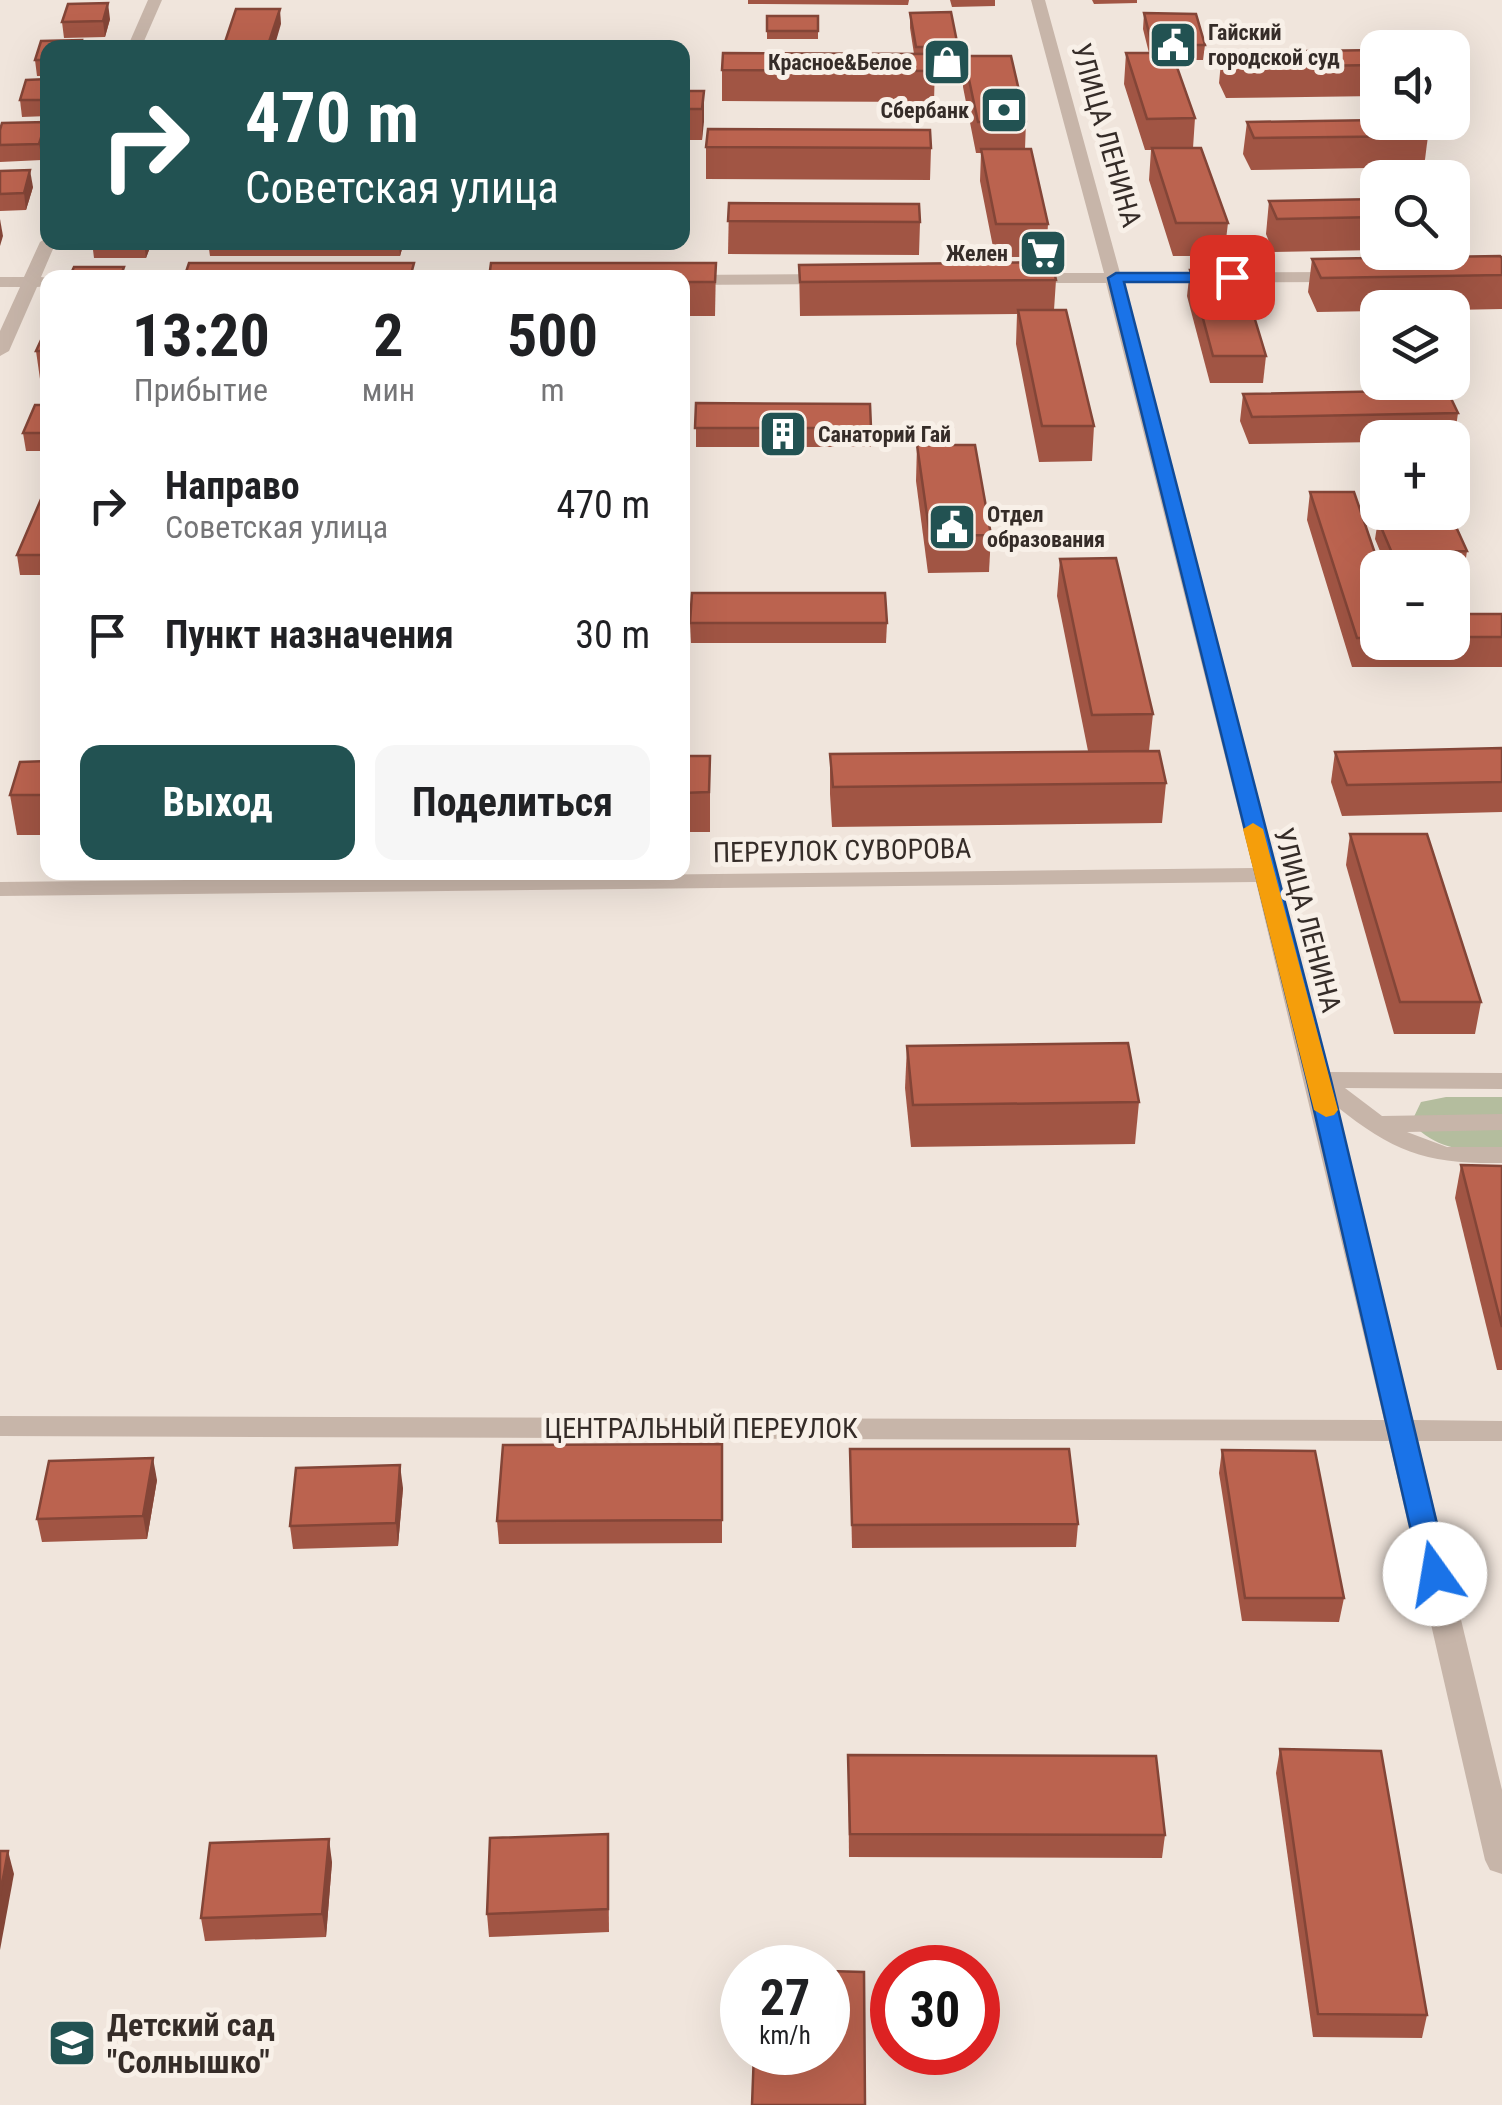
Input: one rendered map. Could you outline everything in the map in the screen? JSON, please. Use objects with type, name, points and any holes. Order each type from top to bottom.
[{"type":"street","points":[[138,40],[156,0]]},
{"type":"street","name":"УЛИЦА ЛЕНИНА","points":[[1038,0],[1116,278],[1319,1080],[1502,1860]]},
{"type":"street","points":[[1002,278],[1367,277]]},
{"type":"street","points":[[690,280],[852,279]]},
{"type":"street","points":[[0,282],[38,282],[0,351]]},
{"type":"street","name":"ПЕРЕУЛОК СУВОРОВА","points":[[0,889],[1265,875]]},
{"type":"street","points":[[1319,1080],[1502,1081]]},
{"type":"street","points":[[1319,1080],[1376,1124],[1427,1150],[1450,1155],[1502,1155]]},
{"type":"street","points":[[1376,1124],[1502,1122]]},
{"type":"street","name":"ЦЕНТРАЛЬНЫЙ ПЕРЕУЛОК","points":[[0,1426],[1502,1432]]},
{"type":"green space","points":[[1446,1097],[1502,1097],[1502,1150],[1442,1144],[1411,1123],[1421,1102]]},
{"type":"building","points":[[108,3],[103,21],[62,22],[68,4]]},
{"type":"building","points":[[236,9],[280,9],[270,40],[226,40]]},
{"type":"building","points":[[951,12],[958,47],[916,47],[910,13]]},
{"type":"building","points":[[1144,13],[1196,14],[1205,45],[1152,45]]},
{"type":"building","points":[[767,16],[818,16],[818,31],[767,31]]},
{"type":"building","points":[[1360,50],[1360,65],[1229,67],[1222,52]]},
{"type":"building","points":[[723,53],[934,54],[936,71],[722,70]]},
{"type":"building","points":[[1126,53],[1172,53],[1195,118],[1147,119]]},
{"type":"building","points":[[964,56],[1011,56],[1026,121],[978,122]]},
{"type":"building","points":[[40,79],[40,100],[20,100],[26,80]]},
{"type":"building","points":[[690,91],[704,91],[702,109],[690,109]]},
{"type":"building","points":[[1360,120],[1360,137],[1254,138],[1247,122]]},
{"type":"building","points":[[40,122],[39,144],[0,145],[2,123]]},
{"type":"building","points":[[708,129],[930,130],[931,148],[706,147]]},
{"type":"building","points":[[1152,148],[1201,148],[1228,223],[1176,223]]},
{"type":"building","points":[[981,149],[1031,149],[1048,224],[996,224]]},
{"type":"building","points":[[30,170],[24,193],[0,194],[0,171]]},
{"type":"building","points":[[1360,199],[1360,217],[1277,219],[1269,201]]},
{"type":"building","points":[[729,203],[919,204],[920,222],[728,221]]},
{"type":"building","points":[[1470,256],[1500,256],[1502,275],[1321,278],[1312,259],[1360,258],[1360,270],[1470,270]]},
{"type":"building","points":[[1052,262],[1056,280],[800,282],[799,265]]},
{"type":"building","points":[[189,263],[414,263],[412,270],[187,270]]},
{"type":"building","points":[[491,263],[716,263],[715,282],[690,282],[690,270],[490,270]]},
{"type":"building","points":[[74,267],[124,267],[123,270],[73,270]]},
{"type":"building","points":[[1190,270],[1240,270],[1266,356],[1213,356]]},
{"type":"building","points":[[1018,310],[1066,310],[1094,426],[1042,426]]},
{"type":"building","points":[[1360,392],[1360,400],[1452,400],[1458,413],[1252,417],[1243,394]]},
{"type":"building","points":[[696,403],[870,404],[871,428],[695,428]]},
{"type":"building","points":[[35,405],[40,405],[40,433],[23,433]]},
{"type":"building","points":[[917,445],[975,445],[991,535],[930,536]]},
{"type":"building","points":[[1310,492],[1354,492],[1360,510],[1360,530],[1367,530],[1374,550],[1360,550],[1357,638]]},
{"type":"building","points":[[40,502],[40,555],[17,555]]},
{"type":"building","points":[[1382,530],[1457,530],[1467,550],[1391,550]]},
{"type":"building","points":[[1116,558],[1153,714],[1092,715],[1060,559]]},
{"type":"building","points":[[692,593],[885,593],[887,623],[690,623]]},
{"type":"building","points":[[1470,614],[1502,614],[1502,637],[1470,637]]},
{"type":"building","points":[[1502,748],[1502,782],[1347,785],[1335,752]]},
{"type":"building","points":[[1159,751],[1166,783],[833,787],[830,754]]},
{"type":"building","points":[[690,756],[710,756],[709,792],[690,793]]},
{"type":"building","points":[[40,761],[40,795],[10,795],[20,762]]},
{"type":"building","points":[[1350,834],[1427,834],[1481,1002],[1400,1002]]},
{"type":"building","points":[[1128,1043],[1139,1102],[913,1105],[907,1046]]},
{"type":"building","points":[[1461,1165],[1502,1166],[1502,1327]]},
{"type":"building","points":[[722,1444],[722,1520],[497,1521],[503,1445]]},
{"type":"building","points":[[850,1449],[1069,1449],[1078,1524],[852,1525]]},
{"type":"building","points":[[1222,1450],[1315,1451],[1344,1598],[1245,1598]]},
{"type":"building","points":[[153,1458],[143,1516],[37,1519],[49,1461]]},
{"type":"building","points":[[400,1465],[396,1523],[290,1526],[296,1468]]},
{"type":"building","points":[[1280,1749],[1381,1751],[1427,2015],[1318,2014]]},
{"type":"building","points":[[848,1755],[1156,1756],[1165,1835],[850,1834]]},
{"type":"building","points":[[608,1834],[608,1909],[487,1914],[490,1838]]},
{"type":"building","points":[[329,1839],[322,1914],[201,1918],[210,1843]]},
{"type":"building","points":[[0,1851],[8,1851],[0,1895]]},
{"type":"building","points":[[850,1972],[864,1972],[865,2105],[752,2105],[753,2075],[850,2075]]},
{"type":"slow traffic","points":[[1253,829],[1326,1110]]},
{"type":"place","name":"Гайский городской суд","points":[[1173,45]]},
{"type":"place","name":"Красное&Белое","points":[[947,62]]},
{"type":"place","name":"Сбербанк","points":[[1004,110]]},
{"type":"place","name":"Желен","points":[[1043,253]]},
{"type":"place","name":"Санаторий Гай","points":[[783,434]]},
{"type":"place","name":"Отдел образования","points":[[952,527]]},
{"type":"place","name":"Детский сад \"Солнышко\"","points":[[72,2043]]},
{"type":"route","points":[[1232,277],[1116,278],[1319,1080],[1435,1574]]}]
